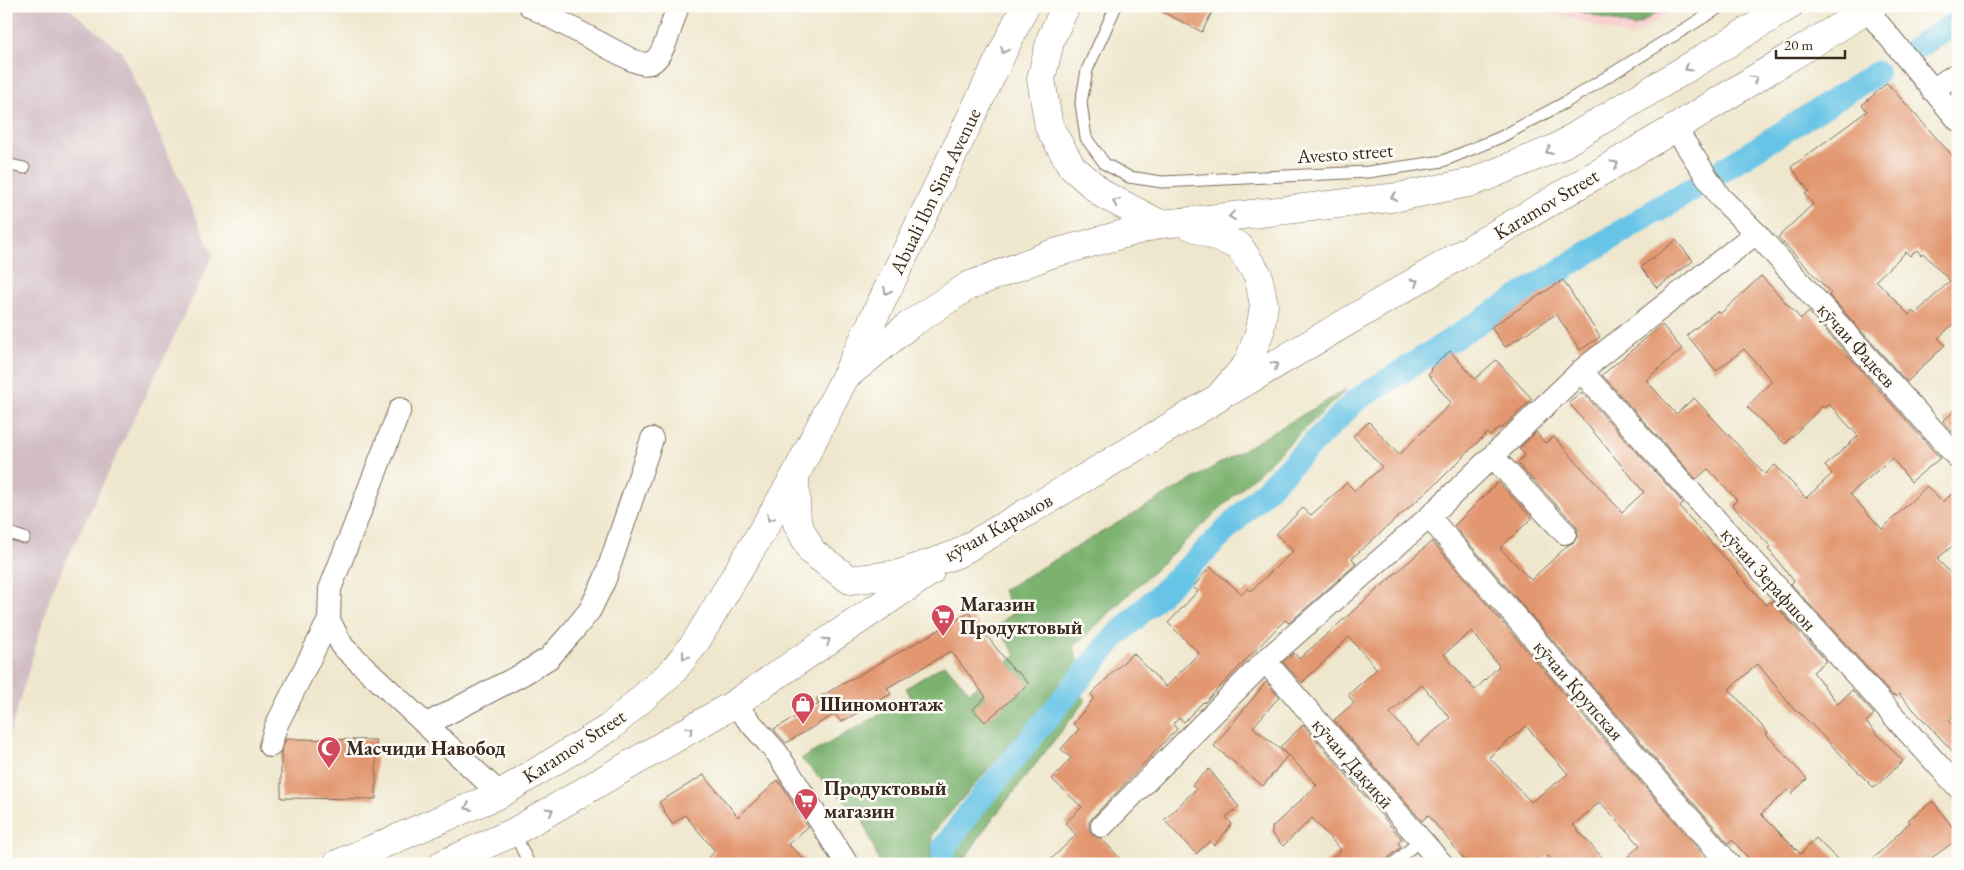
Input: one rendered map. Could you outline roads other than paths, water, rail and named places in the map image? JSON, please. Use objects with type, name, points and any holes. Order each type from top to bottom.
[{"type":"main road","name":"Abuali Ibn Sina Avenue","points":[[845,377],[1026,6]]},
{"type":"main road","points":[[1066,6],[1051,38],[1041,79],[1049,127],[1072,167],[1104,195],[1171,223],[1398,197],[1473,182],[1556,148],[1790,6]]},
{"type":"main road","name":"Karamov Street","points":[[1218,398],[1675,128],[1870,8]]},
{"type":"main road","name":"кӯчаи Карамов","points":[[1171,223],[1239,246],[1258,275],[1264,305],[1260,331],[1248,362],[1218,398],[957,554],[899,574],[850,580],[812,552],[797,523],[795,476],[845,377],[909,324],[968,286],[1051,254],[1171,223]]},
{"type":"main road","name":"Karamov Street","points":[[337,864],[500,794],[609,728],[673,671],[695,643],[795,476]]},
{"type":"main road","name":"Karamov Street","points":[[443,864],[514,832],[734,704],[957,554]]},
{"type":"street","points":[[530,6],[642,64],[652,62],[660,56],[678,6]]},
{"type":"street","points":[[1870,8],[1932,90],[1958,120]]},
{"type":"street","points":[[1932,90],[1958,73]]},
{"type":"street","name":"кӯчаи Фадеев","points":[[1675,128],[1720,197],[1756,233],[1958,458]]},
{"type":"street","points":[[1102,826],[1265,661],[1429,517],[1581,371],[1756,233]]},
{"type":"street","name":"кӯчаи Зерафшон","points":[[1581,371],[1958,787]]},
{"type":"street","points":[[270,746],[276,726],[329,620],[330,589],[400,409]]},
{"type":"street","points":[[427,724],[523,674],[549,658],[573,632],[590,610],[605,579],[652,439]]},
{"type":"street","points":[[1493,457],[1565,533]]},
{"type":"street","name":"кӯчаи Крупская","points":[[1429,517],[1729,864]]},
{"type":"street","points":[[329,620],[342,647],[427,724],[500,794]]},
{"type":"street","name":"кӯчаи Дақиқӣ","points":[[1265,661],[1442,864]]},
{"type":"street","points":[[734,704],[777,753],[826,827],[847,864]]},
{"type":"lane","name":"Avesto street","points":[[1116,6],[1087,70],[1080,103],[1086,138],[1105,164],[1128,177],[1162,182],[1368,172],[1443,161],[1501,138],[1566,102],[1722,6]]},
{"type":"lane","points":[[6,164],[24,168]]},
{"type":"lane","points":[[6,532],[24,538]]},
{"type":"lane","points":[[514,832],[529,864]]},
{"type":"lane","points":[[1394,864],[1420,840]]},
{"type":"waterway","points":[[1916,48],[1958,22]]},
{"type":"waterway","points":[[1659,210],[1877,73]]},
{"type":"waterway","points":[[943,864],[944,847],[972,809],[1112,640],[1200,556],[1355,401],[1671,200]]},
{"type":"place","name":"Магазин Продуктовый","points":[[943,637]]},
{"type":"place","name":"Шиномонтаж","points":[[803,725]]},
{"type":"place","name":"Масчиди Навобод","points":[[329,769]]},
{"type":"place","name":"Продуктовый магазин","points":[[806,821]]}]
